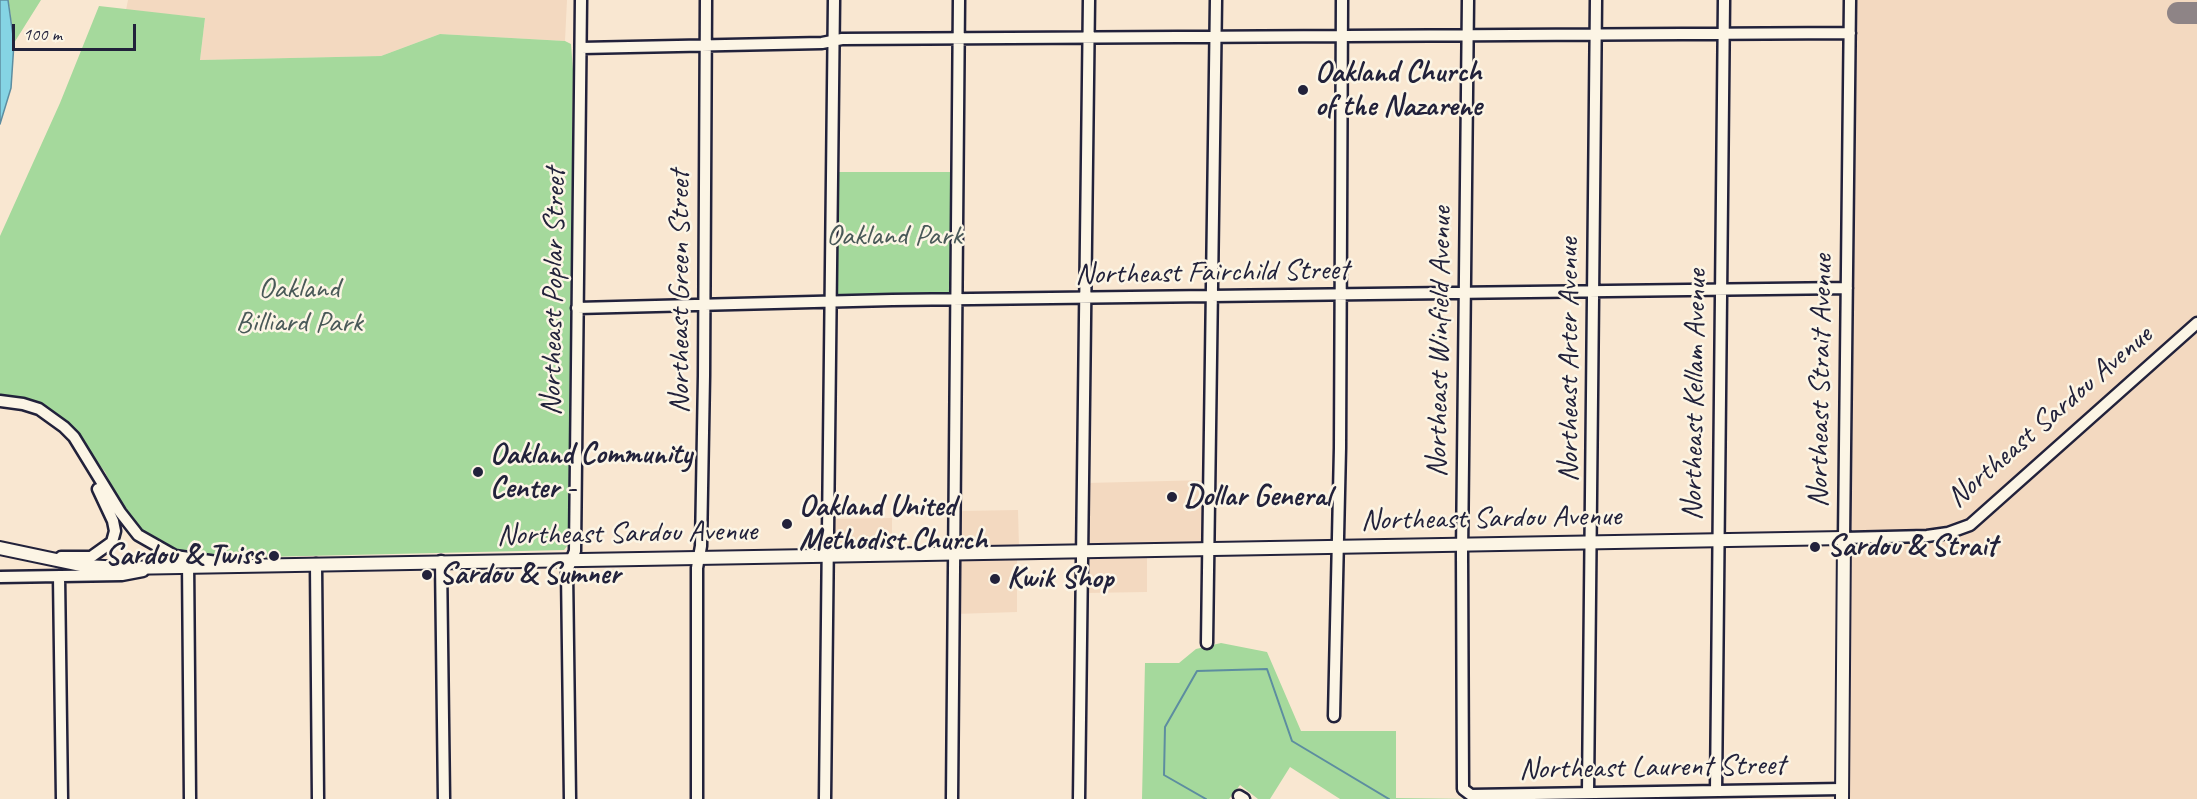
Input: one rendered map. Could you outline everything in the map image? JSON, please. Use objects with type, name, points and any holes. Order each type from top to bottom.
[{"type":"main road","name":"Northeast Sardou Avenue","points":[[0,548],[35,558],[85,566],[167,567],[188,563],[250,565],[1845,538]]},
{"type":"main road","name":"Northeast Strait Avenue","points":[[1842,794],[1845,538]]},
{"type":"street","name":"Northeast Poplar Street","points":[[570,799],[567,571],[576,541],[581,0]]},
{"type":"street","name":"Northeast Green Street","points":[[697,799],[697,568],[704,304],[706,0]]},
{"type":"street","points":[[825,799],[834,0]]},
{"type":"street","points":[[952,799],[959,0]]},
{"type":"street","points":[[1079,799],[1089,0]]},
{"type":"street","points":[[1207,643],[1216,0]]},
{"type":"street","points":[[1334,716],[1340,448],[1342,0]]},
{"type":"street","name":"Northeast Winfield Avenue","points":[[1464,792],[1462,545],[1468,0]]},
{"type":"street","name":"Northeast Arter Avenue","points":[[1588,793],[1596,0]]},
{"type":"street","name":"Northeast Kellam Avenue","points":[[1716,791],[1724,0]]},
{"type":"street","name":"Northeast Strait Avenue","points":[[1845,538],[1850,0]]},
{"type":"street","points":[[581,48],[959,38],[1850,33]]},
{"type":"street","name":"Northeast Fairchild Street","points":[[577,308],[830,301],[1847,288]]},
{"type":"street","name":"Northeast Sardou Avenue","points":[[1845,538],[1926,536],[1948,533],[1970,525],[2197,323]]},
{"type":"street","points":[[0,401],[39,409],[64,427],[74,437],[130,527],[158,548],[188,563],[190,799]]},
{"type":"street","points":[[0,408],[33,414],[60,430],[80,458],[113,521],[115,531],[112,542],[91,557],[35,558]]},
{"type":"street","points":[[441,561],[444,799]]},
{"type":"street","points":[[316,564],[318,799]]},
{"type":"street","name":"Northeast Sardou Avenue","points":[[0,577],[122,575],[167,567]]},
{"type":"street","points":[[59,576],[62,799]]},
{"type":"street","name":"Northeast Laurent Street","points":[[1464,792],[1471,795],[1716,791],[1842,794]]},
{"type":"shaded area","points":[[128,0],[567,0],[565,41],[440,34],[381,56],[200,60],[205,18],[126,10]]},
{"type":"shaded area","points":[[1857,0],[2197,0],[2197,799],[1849,799]]},
{"type":"shaded area","points":[[1207,480],[1204,540],[1199,544],[1087,544],[1087,483]]},
{"type":"shaded area","points":[[1018,510],[1019,547],[959,545],[959,511]]},
{"type":"shaded area","points":[[892,518],[892,548],[838,550],[832,545],[832,519]]},
{"type":"shaded area","points":[[1147,556],[1147,592],[1085,593],[1087,559]]},
{"type":"shaded area","points":[[1017,558],[1017,612],[955,614],[959,561]]},
{"type":"green space","points":[[8,0],[41,0],[14,43],[10,11]]},
{"type":"green space","name":"Oakland Billiard Park","points":[[99,6],[205,18],[200,60],[381,56],[440,34],[565,41],[571,44],[573,70],[568,545],[564,550],[264,557],[188,553],[167,546],[135,525],[121,505],[105,472],[66,421],[36,401],[0,397],[0,236],[60,103]]},
{"type":"green space","name":"Oakland Park","points":[[832,172],[957,172],[956,300],[830,301]]},
{"type":"green space","points":[[1221,643],[1267,652],[1301,731],[1396,731],[1396,798],[1474,799],[1340,799],[1290,767],[1270,799],[1258,799],[1240,785],[1229,799],[1142,799],[1145,663],[1179,663],[1196,649]]},
{"type":"water","points":[[0,0],[8,0],[14,43],[11,88],[0,124]]},
{"type":"waterway","points":[[1206,799],[1164,775],[1165,727],[1197,671],[1267,669],[1292,741],[1389,799]]},
{"type":"taxiway","points":[[2178,13],[2197,13]]},
{"type":"place","name":"Oakland Church of the Nazarene","points":[[1303,90]]},
{"type":"place","name":"Oakland Community Center -","points":[[478,472]]},
{"type":"place","name":"Dollar General","points":[[1172,497]]},
{"type":"place","name":"Oakland United Methodist Church","points":[[787,524]]},
{"type":"place","name":"Sardou & Strait","points":[[1815,547]]},
{"type":"place","name":"Sardou & Twiss","points":[[274,556]]},
{"type":"place","name":"Sardou & Sumner","points":[[427,575]]},
{"type":"place","name":"Kwik Shop","points":[[995,579]]}]
